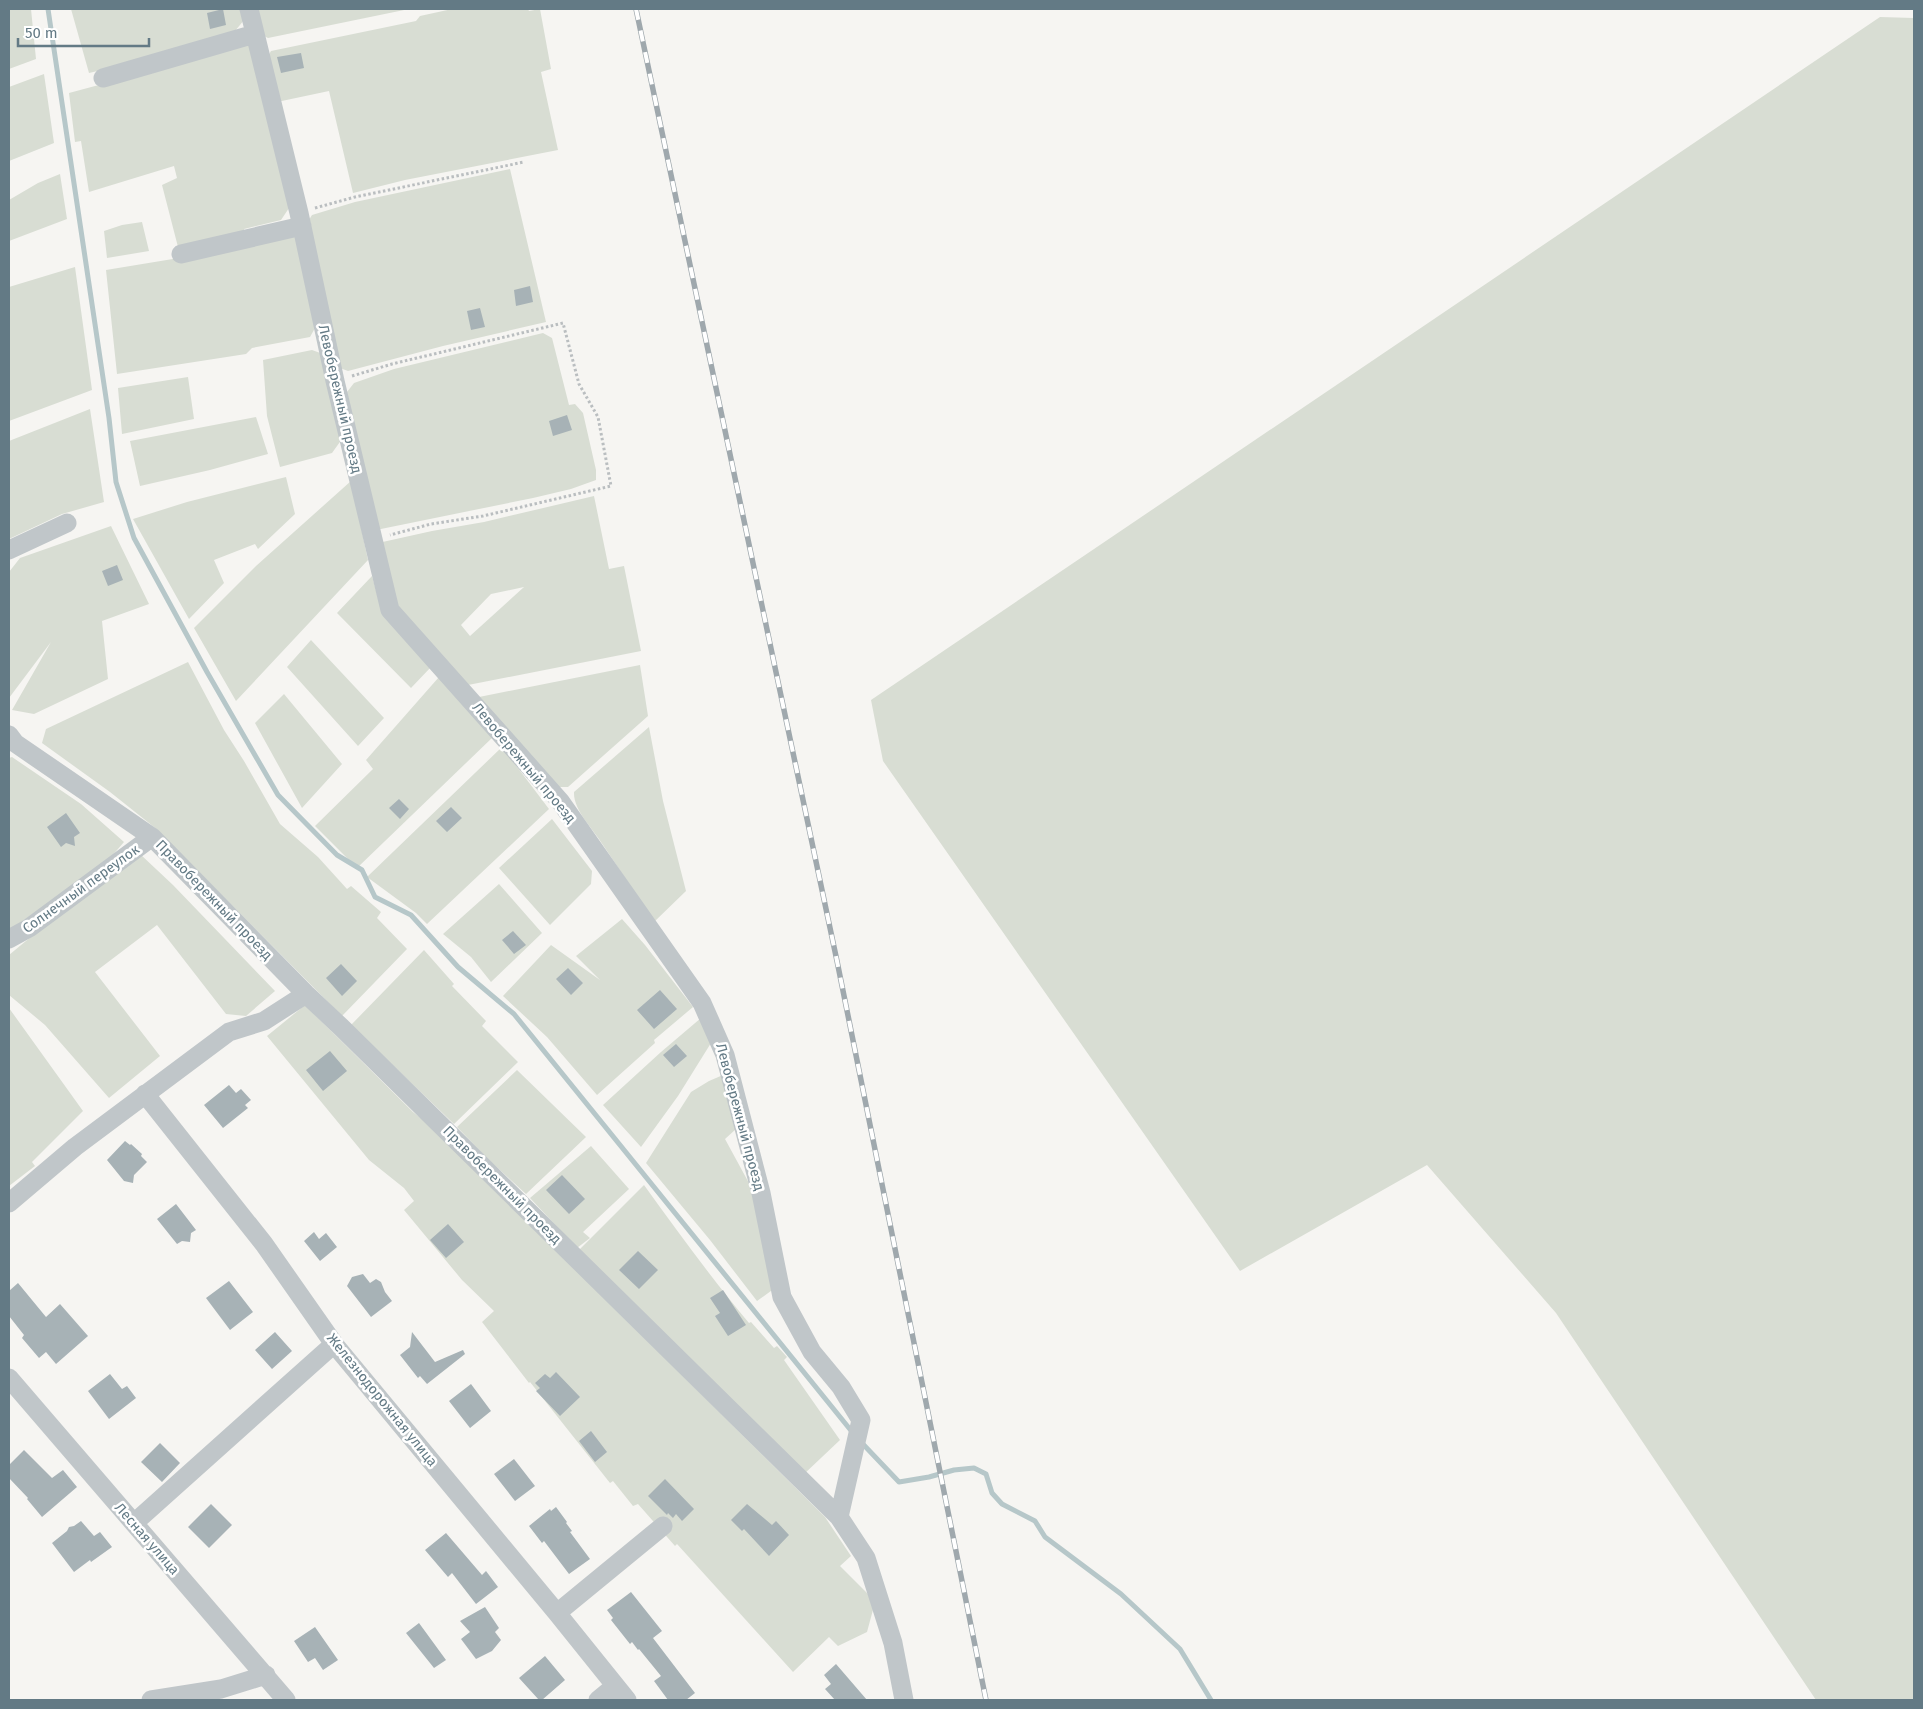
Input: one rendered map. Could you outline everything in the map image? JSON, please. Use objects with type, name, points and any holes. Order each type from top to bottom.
[{"type":"street","name":"Левобережный проезд","points":[[250,9],[300,219],[372,540],[390,610],[560,801],[702,1003],[725,1055],[761,1193],[782,1297],[812,1352],[841,1387],[861,1420],[839,1517]]},
{"type":"street","points":[[103,78],[255,34]]},
{"type":"street","points":[[181,254],[300,219]]},
{"type":"street","points":[[9,550],[67,522]]},
{"type":"street","name":"Правобережный проезд","points":[[11,742],[152,837],[306,994],[342,1027],[839,1517],[866,1558],[893,1642],[904,1700]]},
{"type":"street","name":"Солнечный переулок","points":[[9,939],[28,928],[152,837]]},
{"type":"street","points":[[9,1202],[74,1147],[229,1032],[264,1021],[306,994]]},
{"type":"street","name":"Железнодорожная улица","points":[[145,1094],[264,1244],[334,1344],[621,1693]]},
{"type":"street","points":[[134,1523],[334,1344]]},
{"type":"street","name":"Лесная улица","points":[[9,1378],[286,1700]]},
{"type":"street","points":[[557,1613],[663,1526]]},
{"type":"street","points":[[152,1700],[221,1689],[266,1675]]},
{"type":"street","points":[[598,1700],[621,1693]]},
{"type":"path","points":[[300,219],[355,197],[524,162]]},
{"type":"path","points":[[335,381],[392,364],[563,323],[579,384],[598,417],[611,486],[483,516],[431,524],[372,540]]},
{"type":"shaded area","points":[[9,9],[31,9],[36,59],[9,69]]},
{"type":"shaded area","points":[[71,9],[242,9],[244,20],[231,36],[158,57],[89,73]]},
{"type":"shaded area","points":[[256,9],[409,9],[268,38],[262,35]]},
{"type":"shaded area","points":[[452,9],[528,9],[529,11],[540,9],[551,69],[541,72],[558,150],[405,180],[353,193],[329,91],[277,102],[267,58],[271,51],[416,21],[420,16]]},
{"type":"shaded area","points":[[1880,17],[1914,18],[1914,1700],[1816,1700],[1556,1313],[1427,1165],[1240,1271],[883,761],[871,700]]},
{"type":"shaded area","points":[[240,45],[251,46],[289,208],[281,220],[244,229],[245,233],[178,247],[162,185],[177,178],[174,166],[89,192],[81,141],[75,142],[69,93]]},
{"type":"shaded area","points":[[44,74],[54,143],[9,161],[9,87]]},
{"type":"shaded area","points":[[510,169],[546,322],[348,371],[340,368],[307,223],[312,215],[355,202]]},
{"type":"shaded area","points":[[60,174],[67,219],[9,241],[9,200],[38,183]]},
{"type":"shaded area","points":[[142,222],[149,251],[107,258],[104,231],[122,225]]},
{"type":"shaded area","points":[[296,233],[315,328],[310,337],[252,348],[246,354],[117,374],[106,270],[197,255]]},
{"type":"shaded area","points":[[75,267],[92,390],[9,421],[9,287]]},
{"type":"shaded area","points":[[543,333],[552,338],[569,405],[575,404],[583,413],[596,470],[596,480],[571,489],[533,498],[376,530],[347,392],[354,383],[394,369]]},
{"type":"shaded area","points":[[312,350],[323,354],[342,439],[332,453],[280,467],[267,416],[263,360]]},
{"type":"shaded area","points":[[188,377],[194,419],[122,434],[118,388]]},
{"type":"shaded area","points":[[90,409],[104,502],[62,514],[9,539],[9,441]]},
{"type":"shaded area","points":[[256,417],[268,454],[140,486],[130,441]]},
{"type":"shaded area","points":[[286,477],[295,514],[258,549],[255,544],[214,560],[224,583],[189,619],[133,519],[187,502]]},
{"type":"shaded area","points":[[351,481],[368,560],[236,701],[194,628],[256,566]]},
{"type":"shaded area","points":[[594,496],[609,569],[624,566],[641,651],[468,685],[394,602],[378,543],[484,522]],"holes":[[[524,587],[470,636],[461,625],[491,594]]]},
{"type":"shaded area","points":[[111,526],[149,604],[102,621],[108,679],[34,714],[12,710],[51,642],[9,698],[9,572],[20,558]]},
{"type":"shaded area","points":[[372,576],[382,612],[431,667],[411,688],[337,613]]},
{"type":"shaded area","points":[[311,640],[384,718],[358,746],[287,667]]},
{"type":"shaded area","points":[[188,662],[224,730],[280,824],[318,857],[347,889],[351,886],[381,912],[377,918],[407,949],[342,1016],[154,827],[110,792],[42,743],[46,729]]},
{"type":"shaded area","points":[[640,665],[648,716],[568,787],[558,787],[479,697]]},
{"type":"shaded area","points":[[439,677],[493,737],[357,868],[315,826],[373,769],[366,760]]},
{"type":"shaded area","points":[[284,694],[342,764],[302,808],[255,723]]},
{"type":"shaded area","points":[[649,727],[663,801],[686,891],[654,922],[580,813],[574,792]]},
{"type":"shaded area","points":[[502,747],[549,809],[427,924],[416,913],[367,877]]},
{"type":"shaded area","points":[[12,757],[81,804],[124,842],[105,864],[9,930],[9,758]]},
{"type":"shaded area","points":[[552,819],[592,871],[591,884],[550,925],[499,868]]},
{"type":"shaded area","points":[[140,854],[173,885],[275,991],[246,1016],[226,1014],[157,925],[95,972],[160,1056],[109,1098],[45,1025],[9,995],[9,955]]},
{"type":"shaded area","points":[[499,884],[542,933],[491,982],[471,957],[443,934]]},
{"type":"shaded area","points":[[622,919],[645,945],[693,1007],[654,1040],[655,1043],[597,1095],[547,1037],[503,996],[551,945],[600,980],[576,956]]},
{"type":"shaded area","points":[[424,950],[454,984],[452,986],[486,1021],[482,1026],[518,1062],[454,1124],[351,1025]]},
{"type":"shaded area","points":[[305,1005],[413,1112],[433,1128],[825,1517],[851,1556],[840,1566],[870,1596],[874,1606],[867,1632],[838,1646],[829,1637],[793,1672],[677,1544],[675,1546],[638,1504],[633,1506],[613,1481],[610,1483],[482,1322],[494,1311],[462,1280],[404,1210],[414,1201],[404,1188],[369,1160],[267,1036]]},
{"type":"shaded area","points":[[9,1008],[83,1111],[32,1162],[35,1166],[9,1186]]},
{"type":"shaded area","points":[[701,1018],[711,1043],[678,1096],[641,1147],[603,1105]]},
{"type":"shaded area","points":[[517,1070],[586,1137],[526,1194],[457,1127]]},
{"type":"shaded area","points":[[723,1075],[736,1129],[725,1139],[756,1196],[775,1288],[757,1301],[710,1240],[646,1163],[691,1092]]},
{"type":"shaded area","points":[[591,1146],[629,1189],[583,1232],[590,1238],[577,1248],[530,1198]]},
{"type":"shaded area","points":[[644,1185],[682,1238],[749,1323],[751,1322],[774,1348],[777,1346],[787,1357],[784,1360],[840,1440],[803,1475],[578,1251]]},
{"type":"building","points":[[223,9],[226,25],[210,29],[207,13]]},
{"type":"building","points":[[301,53],[304,68],[281,73],[277,57]]},
{"type":"building","points":[[530,286],[533,302],[516,306],[514,290]]},
{"type":"building","points":[[480,308],[485,327],[471,330],[467,311]]},
{"type":"building","points":[[567,415],[572,430],[553,436],[549,421]]},
{"type":"building","points":[[117,565],[123,580],[108,586],[102,571]]},
{"type":"building","points":[[399,799],[409,809],[400,819],[389,808]]},
{"type":"building","points":[[451,807],[462,818],[447,832],[436,821]]},
{"type":"building","points":[[66,813],[80,833],[74,837],[75,846],[66,843],[61,847],[47,827]]},
{"type":"building","points":[[513,931],[526,945],[514,954],[502,940]]},
{"type":"building","points":[[341,964],[357,981],[342,996],[326,978]]},
{"type":"building","points":[[568,968],[583,983],[571,995],[556,979]]},
{"type":"building","points":[[660,990],[677,1009],[654,1029],[637,1010]]},
{"type":"building","points":[[676,1044],[687,1056],[674,1067],[663,1055]]},
{"type":"building","points":[[330,1051],[347,1071],[323,1091],[306,1070]]},
{"type":"building","points":[[229,1085],[236,1093],[241,1089],[251,1100],[245,1105],[248,1108],[223,1128],[204,1105]]},
{"type":"building","points":[[125,1141],[142,1154],[141,1156],[147,1162],[134,1175],[133,1183],[124,1181],[107,1160]]},
{"type":"building","points":[[562,1175],[585,1199],[569,1214],[546,1190]]},
{"type":"building","points":[[176,1204],[196,1230],[191,1233],[190,1242],[182,1241],[177,1244],[157,1219]]},
{"type":"building","points":[[448,1224],[464,1242],[446,1258],[430,1240]]},
{"type":"building","points":[[314,1232],[319,1239],[326,1233],[337,1247],[320,1261],[304,1241]]},
{"type":"building","points":[[638,1251],[658,1270],[639,1289],[619,1270]]},
{"type":"building","points":[[363,1274],[370,1283],[376,1279],[381,1282],[385,1292],[392,1301],[371,1317],[347,1286],[352,1277]]},
{"type":"building","points":[[229,1281],[253,1312],[230,1330],[206,1298]]},
{"type":"building","points":[[18,1283],[46,1317],[60,1304],[88,1336],[56,1364],[46,1352],[39,1358],[22,1338],[24,1335],[9,1316],[9,1291]]},
{"type":"building","points":[[723,1290],[746,1325],[728,1336],[715,1316],[720,1313],[710,1298]]},
{"type":"building","points":[[275,1332],[292,1351],[272,1369],[255,1350]]},
{"type":"building","points":[[412,1332],[435,1362],[463,1350],[465,1354],[427,1384],[420,1376],[418,1378],[400,1355],[410,1347]]},
{"type":"building","points":[[556,1372],[580,1397],[560,1416],[536,1391],[540,1388],[535,1383],[545,1374],[550,1378]]},
{"type":"building","points":[[110,1374],[122,1389],[127,1386],[136,1398],[109,1419],[88,1391]]},
{"type":"building","points":[[471,1384],[491,1411],[470,1428],[449,1401]]},
{"type":"building","points":[[591,1431],[607,1452],[595,1462],[579,1441]]},
{"type":"building","points":[[160,1443],[180,1463],[162,1482],[141,1462]]},
{"type":"building","points":[[24,1450],[52,1478],[63,1470],[77,1487],[42,1517],[28,1498],[9,1478],[9,1465]]},
{"type":"building","points":[[514,1459],[535,1486],[515,1501],[494,1474]]},
{"type":"building","points":[[665,1479],[694,1509],[682,1521],[676,1514],[673,1518],[668,1513],[667,1515],[648,1496]]},
{"type":"building","points":[[211,1504],[232,1525],[209,1548],[188,1527]]},
{"type":"building","points":[[747,1504],[772,1525],[776,1521],[789,1535],[769,1556],[744,1529],[742,1531],[731,1520]]},
{"type":"building","points":[[556,1507],[567,1522],[572,1531],[570,1532],[590,1559],[569,1574],[544,1541],[542,1543],[529,1526],[550,1509],[551,1511]]},
{"type":"building","points":[[81,1521],[94,1536],[100,1532],[112,1547],[74,1572],[52,1543],[67,1531],[69,1527]]},
{"type":"building","points":[[446,1533],[482,1575],[486,1571],[498,1587],[476,1604],[452,1573],[448,1577],[425,1550]]},
{"type":"building","points":[[631,1592],[662,1631],[653,1638],[695,1693],[686,1700],[668,1700],[654,1681],[661,1676],[639,1649],[632,1642],[630,1644],[611,1620],[613,1618],[607,1610]]},
{"type":"building","points":[[485,1607],[499,1628],[495,1632],[501,1640],[492,1651],[476,1659],[461,1639],[470,1632],[460,1621]]},
{"type":"building","points":[[419,1623],[446,1660],[434,1668],[406,1633]]},
{"type":"building","points":[[315,1627],[338,1660],[323,1670],[315,1658],[308,1662],[294,1641]]},
{"type":"building","points":[[545,1656],[565,1680],[542,1700],[539,1700],[519,1678]]},
{"type":"building","points":[[836,1664],[867,1700],[835,1700],[825,1689],[831,1684],[824,1675]]},
{"type":"waterway","points":[[48,9],[109,418],[116,482],[134,538],[207,672],[278,795],[337,855],[362,870],[375,897],[411,915],[458,967],[514,1014],[853,1433]]},
{"type":"waterway","points":[[860,1441],[899,1482],[929,1477],[954,1470],[974,1468],[986,1474],[992,1493],[1002,1504],[1035,1521],[1045,1537],[1121,1594],[1180,1649],[1211,1700]]},
{"type":"railway","points":[[636,9],[837,961],[986,1700]]}]
